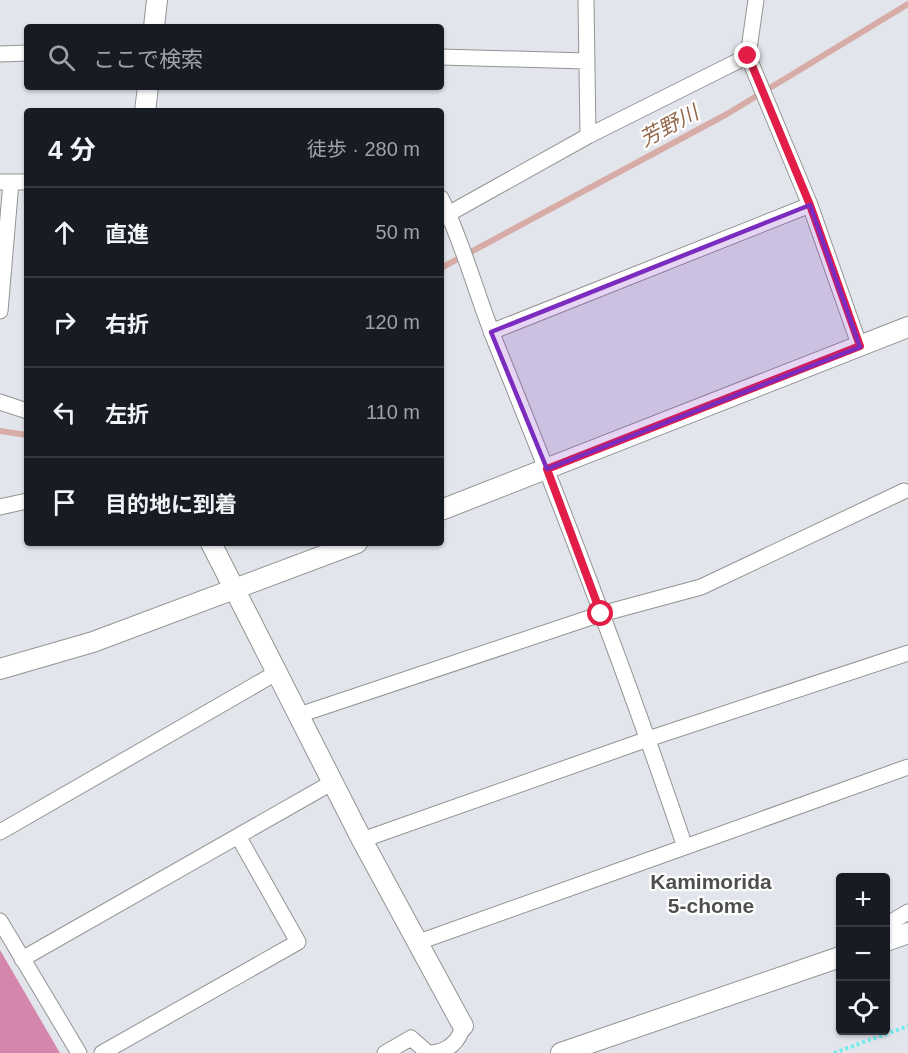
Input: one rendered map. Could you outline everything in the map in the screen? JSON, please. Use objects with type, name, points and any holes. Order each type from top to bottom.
[{"type":"street","points":[[154,24],[157,0]]},
{"type":"street","points":[[586,0],[588,136]]},
{"type":"street","points":[[756,0],[748,56],[810,205],[860,346]]},
{"type":"street","points":[[0,54],[24,53]]},
{"type":"street","points":[[685,847],[648,739],[547,469],[445,216],[588,136],[748,56]]},
{"type":"street","points":[[444,57],[586,61]]},
{"type":"street","points":[[145,108],[148,90]]},
{"type":"street","points":[[0,311],[5,182],[24,182]]},
{"type":"street","points":[[491,332],[810,205]]},
{"type":"street","points":[[444,509],[908,327]]},
{"type":"street","points":[[0,402],[24,410]]},
{"type":"street","points":[[299,715],[601,614],[701,587],[907,494]]},
{"type":"street","points":[[0,507],[24,502]]},
{"type":"street","points":[[213,546],[362,840],[463,1026],[460,1036],[445,1051],[430,1053],[411,1038],[385,1053]]},
{"type":"street","points":[[0,669],[93,642],[236,591],[349,546]]},
{"type":"street","points":[[362,840],[648,739],[908,652]]},
{"type":"street","points":[[0,832],[276,673]]},
{"type":"street","points":[[416,943],[908,767]]},
{"type":"street","points":[[22,959],[333,782]]},
{"type":"street","points":[[102,1053],[298,942],[238,836]]},
{"type":"street","points":[[890,922],[908,912]]},
{"type":"street","points":[[0,921],[80,1053]]},
{"type":"street","points":[[890,939],[908,933]]},
{"type":"street","points":[[795,973],[836,951]]},
{"type":"street","points":[[561,1053],[836,958]]},
{"type":"path","points":[[834,1053],[908,1026]]},
{"type":"highlighted area","points":[[810,205],[860,347],[547,469],[491,332]]},
{"type":"shaded area","points":[[0,950],[60,1053],[0,1053]]},
{"type":"waterway","name":"芳野川","points":[[444,266],[727,114],[908,4]]},
{"type":"waterway","name":"芳野川","points":[[0,431],[24,435]]},
{"type":"district","name":"Kamimorida 5-chome","points":[[711,894]]},
{"type":"route","points":[[601,614],[547,469],[860,346],[810,205],[748,56]]}]
